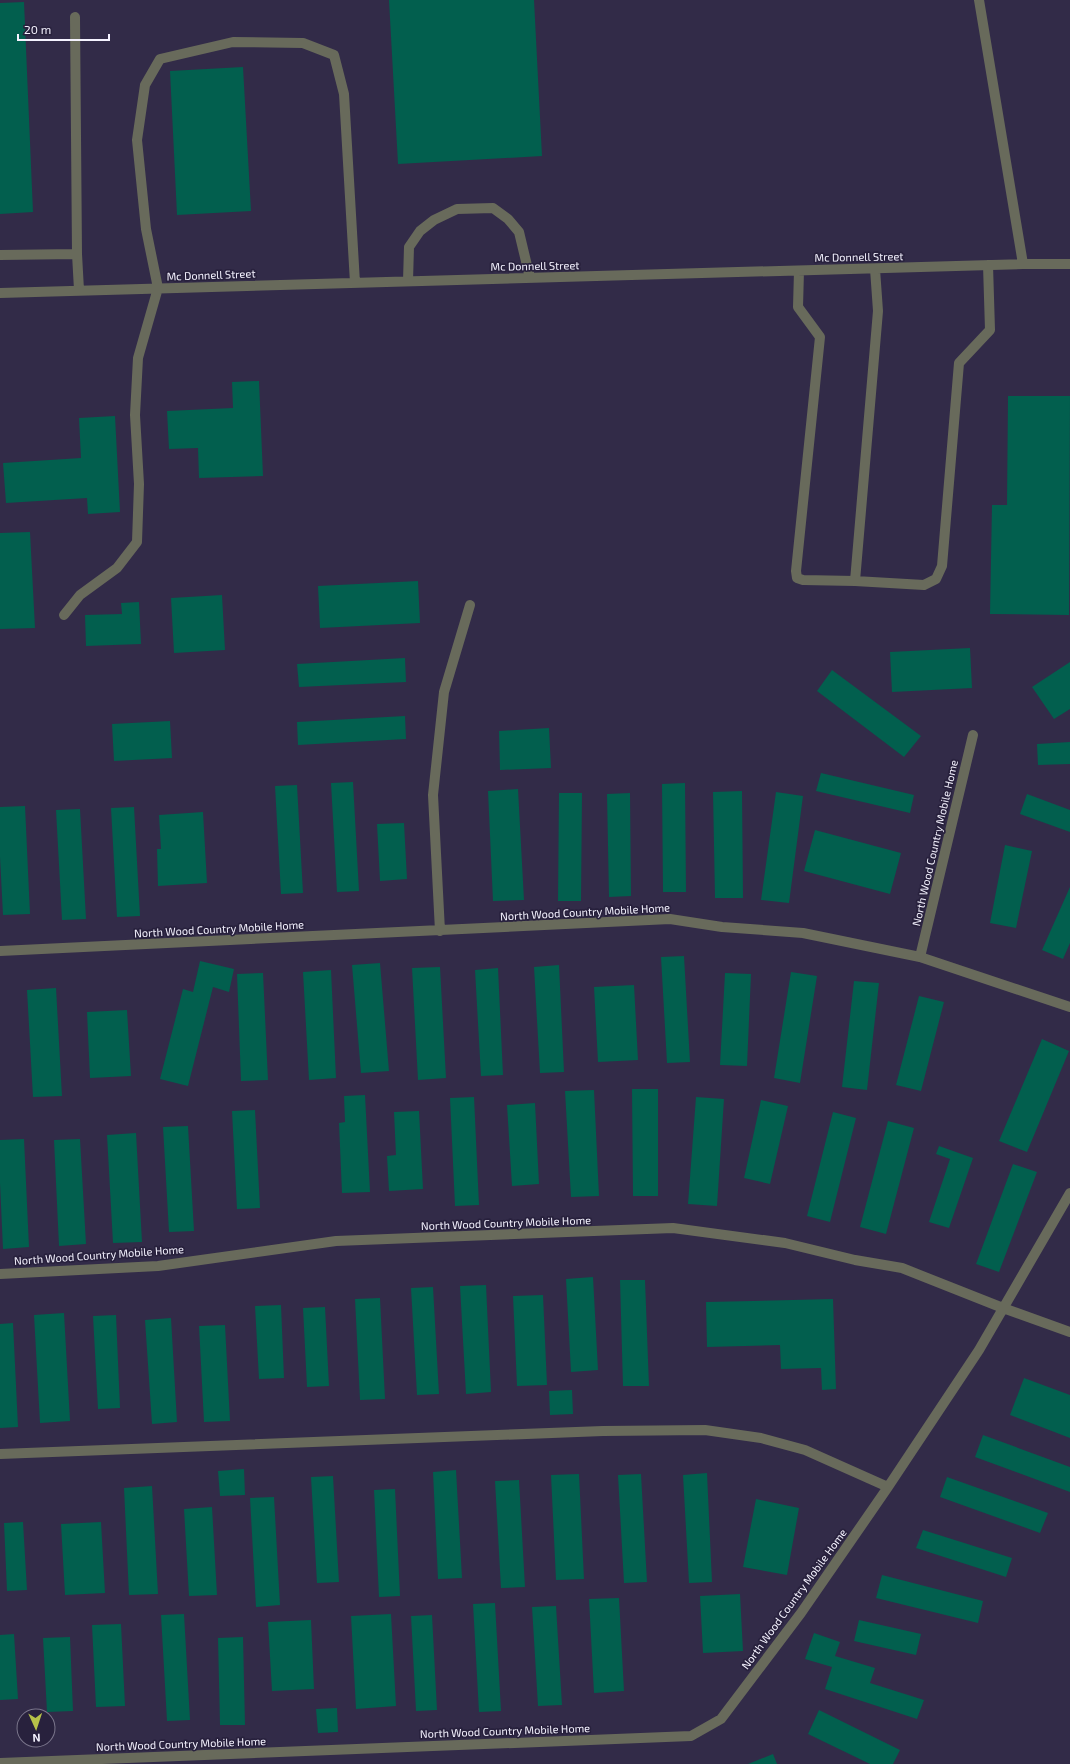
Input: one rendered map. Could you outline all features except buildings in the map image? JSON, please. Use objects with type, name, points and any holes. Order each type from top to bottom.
[{"type":"street","points":[[979,0],[1023,264]]},
{"type":"street","points":[[75,17],[77,254],[79,290]]},
{"type":"street","points":[[64,615],[80,595],[117,568],[138,542],[139,484],[135,415],[138,358],[158,288],[146,229],[136,140],[145,85],[160,58],[233,42],[302,43],[334,55],[344,94],[355,283]]},
{"type":"street","points":[[408,281],[409,246],[420,231],[434,220],[457,210],[492,208],[508,219],[519,232],[530,278]]},
{"type":"street","points":[[0,255],[77,254]]},
{"type":"street","name":"Mc Donnell Street","points":[[0,293],[1023,264],[1070,264]]},
{"type":"street","points":[[799,271],[798,307],[820,337],[796,571],[797,578],[803,580],[924,585],[936,579],[942,566],[959,363],[990,330],[988,265]]},
{"type":"street","points":[[855,581],[878,311],[876,269]]},
{"type":"street","points":[[440,931],[433,795],[444,692],[470,605]]},
{"type":"street","name":"North Wood Country Mobile Home","points":[[920,957],[973,735]]},
{"type":"street","name":"North Wood Country Mobile Home","points":[[0,951],[670,919],[722,927],[803,933],[920,957],[1070,1007]]},
{"type":"street","name":"North Wood Country Mobile Home","points":[[0,1763],[692,1736],[720,1719],[800,1613],[888,1487],[979,1350],[1070,1192]]},
{"type":"street","name":"North Wood Country Mobile Home","points":[[0,1274],[158,1266],[336,1242],[673,1228],[785,1243],[855,1260],[902,1268],[1003,1308]]},
{"type":"street","points":[[1003,1308],[1070,1332]]},
{"type":"street","points":[[0,1454],[603,1431],[705,1430],[761,1438],[805,1450],[888,1487]]}]
